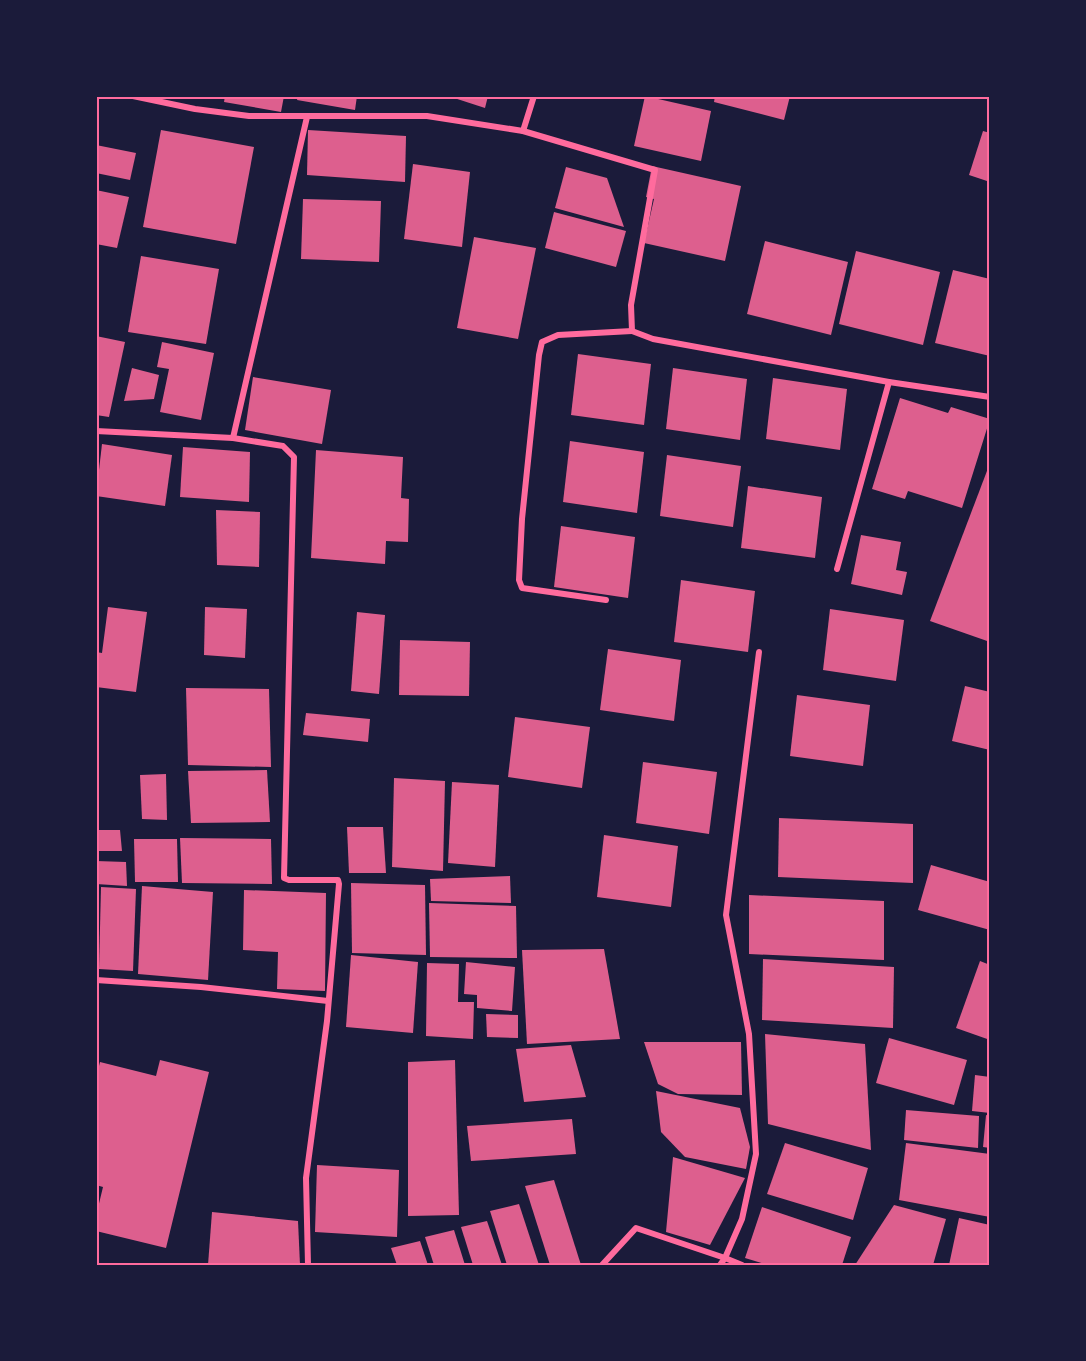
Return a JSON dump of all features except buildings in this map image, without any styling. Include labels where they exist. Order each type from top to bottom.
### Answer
[{"type":"street","points":[[133,96],[195,109],[249,116],[427,116],[523,131],[655,170],[631,305],[632,331]]},
{"type":"street","points":[[523,131],[534,96]]},
{"type":"street","points":[[233,438],[308,117]]},
{"type":"street","points":[[606,600],[522,588],[519,580],[522,519],[542,342],[558,334],[632,331],[653,339],[889,382],[990,397]]},
{"type":"street","points":[[837,569],[889,382]]},
{"type":"street","points":[[96,430],[233,438],[284,446],[294,457],[284,878],[289,880],[338,880],[328,1001],[306,1178],[308,1265]]},
{"type":"street","points":[[720,1265],[742,1219],[756,1154],[749,1034],[726,915],[759,652]]},
{"type":"street","points":[[96,980],[201,987],[328,1001]]},
{"type":"street","points":[[602,1265],[636,1228],[742,1265]]}]
